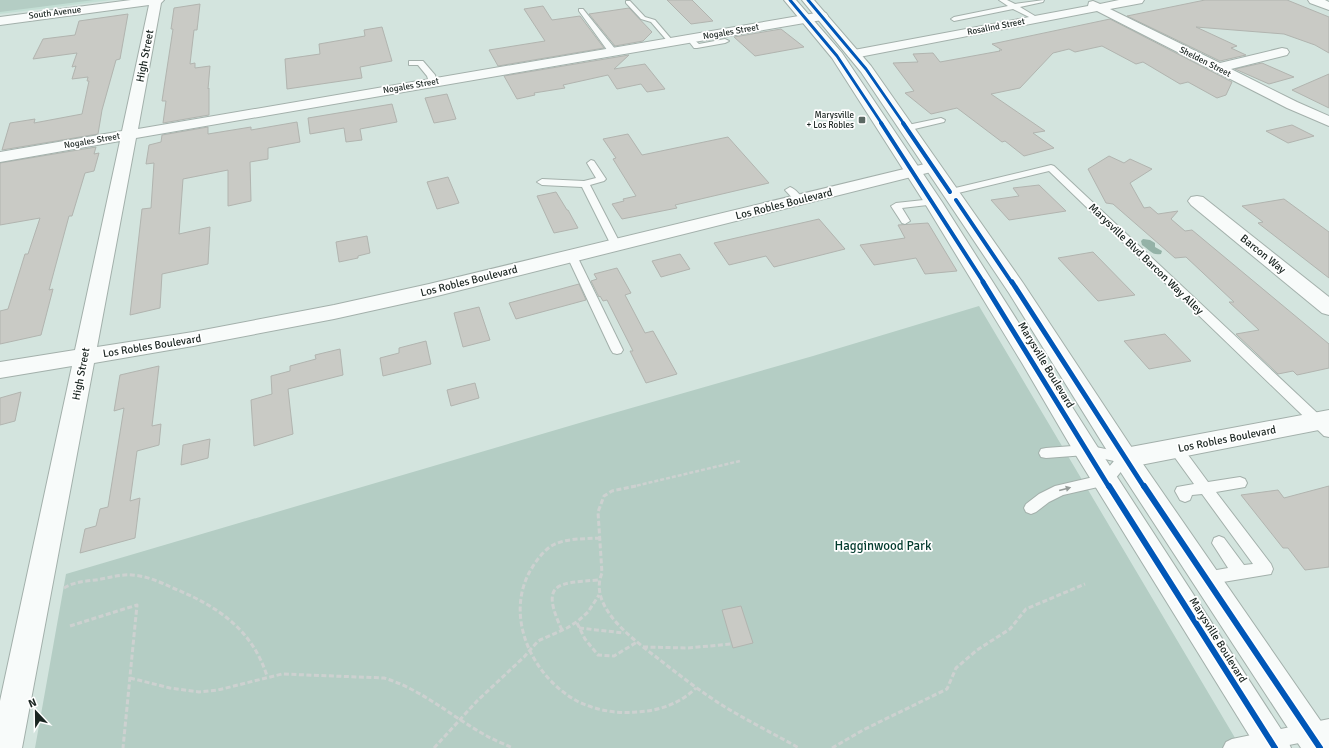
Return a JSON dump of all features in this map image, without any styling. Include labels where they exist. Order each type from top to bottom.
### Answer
[{"type":"street","name":"South Avenue","points":[[0,21],[157,0]]},
{"type":"street","name":"High Street","points":[[6,748],[157,0]]},
{"type":"street","name":"Marysville Boulevard","points":[[790,0],[837,56],[913,172],[944,194],[1016,288],[1125,458],[1205,578],[1320,736]]},
{"type":"street","name":"Marysville Boulevard","points":[[808,0],[866,69],[934,167],[944,194],[1030,357],[1086,450],[1273,744]]},
{"type":"street","name":"Shelden Street","points":[[1083,0],[1292,105],[1329,121]]},
{"type":"street","name":"Rosalind Street","points":[[837,56],[1138,0]]},
{"type":"street","points":[[1314,0],[1329,6]]},
{"type":"street","name":"Nogales Street","points":[[0,157],[670,42],[694,42],[722,38],[822,16]]},
{"type":"street","points":[[1217,68],[1282,52]]},
{"type":"street","name":"Los Robles Boulevard","points":[[0,370],[193,339],[334,312],[616,245],[794,195],[934,167]]},
{"type":"street","name":"Barcon Way","points":[[1197,201],[1329,308]]},
{"type":"street","name":"Los Robles Boulevard","points":[[1125,458],[1174,448],[1325,424]]},
{"type":"lane","points":[[1002,0],[1037,19]]},
{"type":"lane","points":[[954,19],[1041,1],[1039,0]]},
{"type":"lane","points":[[628,2],[643,18],[653,21],[670,42]]},
{"type":"lane","points":[[581,10],[613,52]]},
{"type":"lane","points":[[412,63],[420,63],[431,75],[434,83]]},
{"type":"lane","points":[[906,128],[941,120]]},
{"type":"lane","points":[[542,182],[585,184],[601,180],[591,163]]},
{"type":"lane","name":"Marysville Blvd Barcon Way Alley","points":[[944,194],[1051,168],[1325,424]]},
{"type":"lane","points":[[905,221],[896,206],[944,194],[1006,171]]},
{"type":"lane","points":[[585,184],[616,245]]},
{"type":"lane","points":[[572,256],[617,350]]},
{"type":"lane","points":[[1174,448],[1266,569],[1205,578]]},
{"type":"lane","points":[[1031,508],[1044,498],[1060,490],[1106,480],[1125,458],[1086,450],[1046,453]]},
{"type":"lane","points":[[1186,496],[1182,491],[1240,483]]},
{"type":"lane","points":[[1219,543],[1241,573]]},
{"type":"lane","points":[[1232,748],[1273,744],[1320,736]]},
{"type":"path","points":[[740,461],[612,492],[604,496],[598,512],[602,573],[599,580],[600,594],[610,615],[625,633],[643,647],[696,688],[730,710],[799,748]]},
{"type":"path","points":[[600,538],[571,540],[555,544],[538,559],[523,582],[518,603],[521,626],[541,669],[560,690],[587,705],[604,711],[634,713],[663,708],[684,699],[696,688]]},
{"type":"path","points":[[62,594],[65,586],[100,579],[137,576],[153,579],[203,602],[235,624],[249,638],[262,657],[267,676]]},
{"type":"path","points":[[562,630],[552,607],[555,589],[557,586],[599,580]]},
{"type":"path","points":[[832,748],[862,730],[947,689],[956,668],[977,650],[1010,629],[1026,610],[1084,584]]},
{"type":"path","points":[[434,748],[498,678],[531,650],[540,639],[577,623],[591,609],[600,594]]},
{"type":"path","points":[[70,626],[137,605],[123,748]]},
{"type":"path","points":[[577,623],[592,649],[598,655],[614,656],[637,642]]},
{"type":"path","points":[[579,628],[625,633]]},
{"type":"path","points":[[643,647],[682,650],[711,648],[732,644]]},
{"type":"path","points":[[130,678],[184,691],[209,691],[267,676],[282,674],[384,678],[397,682],[415,691],[460,718],[486,736],[513,748]]},
{"type":"shaded area","points":[[0,0],[112,0],[0,14]]},
{"type":"shaded area","points":[[1143,239],[1150,240],[1155,243],[1155,247],[1162,251],[1161,254],[1155,254],[1142,245],[1141,241]]},
{"type":"green space","points":[[0,0],[94,0],[0,12]]},
{"type":"green space","name":"Hagginwood Park","points":[[979,306],[1241,748],[35,748],[66,574],[813,356]]},
{"type":"building","points":[[667,0],[692,0],[713,21],[691,24]]},
{"type":"building","points":[[1205,0],[1287,0],[1329,17],[1329,53],[1315,45],[1284,34],[1196,27],[1237,46],[1231,48],[1246,55],[1220,61],[1127,16]]},
{"type":"building","points":[[200,4],[197,30],[194,30],[190,64],[195,63],[195,68],[210,66],[208,89],[209,88],[209,115],[163,123],[166,101],[162,101],[173,29],[171,29],[174,8]]},
{"type":"building","points":[[543,6],[552,20],[580,16],[604,48],[498,66],[489,50],[545,41],[524,9]]},
{"type":"building","points":[[629,8],[652,32],[643,41],[615,46],[589,14]]},
{"type":"building","points":[[128,14],[120,59],[116,60],[102,110],[98,134],[2,150],[10,123],[35,119],[34,123],[82,114],[89,81],[87,81],[88,77],[72,79],[76,66],[72,67],[77,53],[33,59],[43,39],[75,35],[79,21]]},
{"type":"building","points":[[1110,19],[1232,82],[1226,95],[1217,98],[1188,82],[1180,84],[1143,62],[1136,64],[1102,46],[1075,52],[1069,49],[1053,53],[1020,88],[991,94],[1045,131],[1033,133],[1054,148],[1024,156],[1005,141],[1002,142],[957,108],[931,114],[905,93],[914,91],[893,63],[918,62],[913,54],[933,53],[940,62],[1000,51],[999,50],[1002,50],[992,44]]},
{"type":"building","points":[[382,27],[392,61],[360,67],[362,78],[287,89],[285,59],[320,54],[319,44],[365,36],[364,30]]},
{"type":"building","points":[[781,29],[804,47],[755,56],[734,37]]},
{"type":"building","points":[[629,55],[614,69],[645,64],[665,89],[647,92],[641,84],[617,89],[608,75],[563,85],[565,88],[534,93],[535,95],[517,99],[504,76]]},
{"type":"building","points":[[1262,63],[1294,77],[1269,84],[1235,69]]},
{"type":"building","points":[[1329,74],[1329,108],[1292,90]]},
{"type":"building","points":[[447,94],[456,119],[434,123],[425,98]]},
{"type":"building","points":[[392,104],[397,122],[360,129],[362,140],[346,142],[344,128],[310,134],[308,118]]},
{"type":"building","points":[[297,122],[300,142],[268,148],[268,159],[250,162],[251,201],[228,206],[228,170],[183,179],[179,234],[210,227],[208,264],[162,274],[160,308],[130,315],[142,209],[151,208],[154,163],[146,164],[149,145],[161,142],[162,135],[208,127],[208,134],[251,127],[251,130]]},
{"type":"building","points":[[1292,125],[1314,136],[1288,143],[1266,131]]},
{"type":"building","points":[[628,134],[642,155],[728,137],[769,183],[675,205],[677,208],[622,219],[612,204],[624,201],[623,199],[636,196],[613,159],[616,158],[603,139]]},
{"type":"building","points":[[96,147],[94,154],[99,153],[94,171],[85,173],[72,216],[69,216],[49,290],[53,289],[41,335],[0,344],[0,311],[8,309],[25,254],[28,254],[40,218],[0,225],[0,163]]},
{"type":"building","points":[[1109,156],[1124,163],[1130,159],[1152,169],[1130,183],[1144,208],[1150,207],[1158,214],[1178,211],[1171,219],[1185,231],[1192,230],[1329,344],[1329,368],[1297,375],[1293,371],[1278,374],[1236,334],[1259,330],[1229,302],[1234,302],[1186,257],[1175,258],[1113,204],[1106,203],[1088,169]]},
{"type":"building","points":[[448,177],[459,203],[437,209],[427,182]]},
{"type":"building","points":[[1039,185],[1066,211],[1009,220],[991,200],[1019,196],[1013,188]]},
{"type":"building","points":[[556,192],[578,228],[554,233],[537,196]]},
{"type":"building","points":[[1284,199],[1329,232],[1329,278],[1258,223],[1263,222],[1242,206]]},
{"type":"building","points":[[819,219],[845,249],[774,267],[766,256],[729,265],[714,243]]},
{"type":"building","points":[[928,223],[957,271],[925,274],[916,258],[874,265],[860,245],[905,238],[898,225]]},
{"type":"building","points":[[367,236],[370,253],[358,256],[358,258],[339,262],[336,242]]},
{"type":"building","points":[[1093,252],[1135,295],[1098,301],[1058,258]]},
{"type":"building","points":[[680,254],[690,269],[661,277],[652,261]]},
{"type":"building","points":[[617,268],[631,293],[625,295],[645,333],[653,331],[677,374],[646,383],[630,351],[633,351],[607,300],[603,301],[600,296],[599,297],[591,281],[597,279],[594,274]]},
{"type":"building","points":[[579,284],[586,300],[516,319],[509,303]]},
{"type":"building","points":[[479,307],[490,340],[463,347],[454,313]]},
{"type":"building","points":[[1165,334],[1191,361],[1149,369],[1124,341]]},
{"type":"building","points":[[426,341],[431,364],[383,376],[380,358],[399,353],[399,348]]},
{"type":"building","points":[[340,349],[343,375],[288,389],[293,434],[254,446],[251,400],[272,394],[271,376],[290,371],[290,366],[316,359],[315,355]]},
{"type":"building","points":[[159,366],[152,426],[161,424],[159,445],[137,451],[130,501],[140,498],[135,538],[80,553],[85,529],[96,526],[100,509],[108,507],[124,408],[114,411],[120,375]]},
{"type":"building","points":[[475,383],[479,398],[451,406],[447,390]]},
{"type":"building","points":[[21,392],[15,421],[0,425],[0,398]]},
{"type":"building","points":[[210,439],[208,458],[181,465],[183,445]]},
{"type":"building","points":[[1329,486],[1329,567],[1305,570],[1288,548],[1283,548],[1241,495],[1278,490],[1284,498]]},
{"type":"building","points":[[741,606],[753,643],[733,648],[722,610]]},
{"type":"cycle path","points":[[790,0],[837,56],[933,202],[1086,450],[1275,748]]},
{"type":"cycle path","points":[[808,0],[866,69],[950,192]]},
{"type":"cycle path","points":[[956,200],[1016,288],[1125,458],[1320,748]]},
{"type":"place","name":"Marysville + Los Robles","points":[[862,120]]}]
